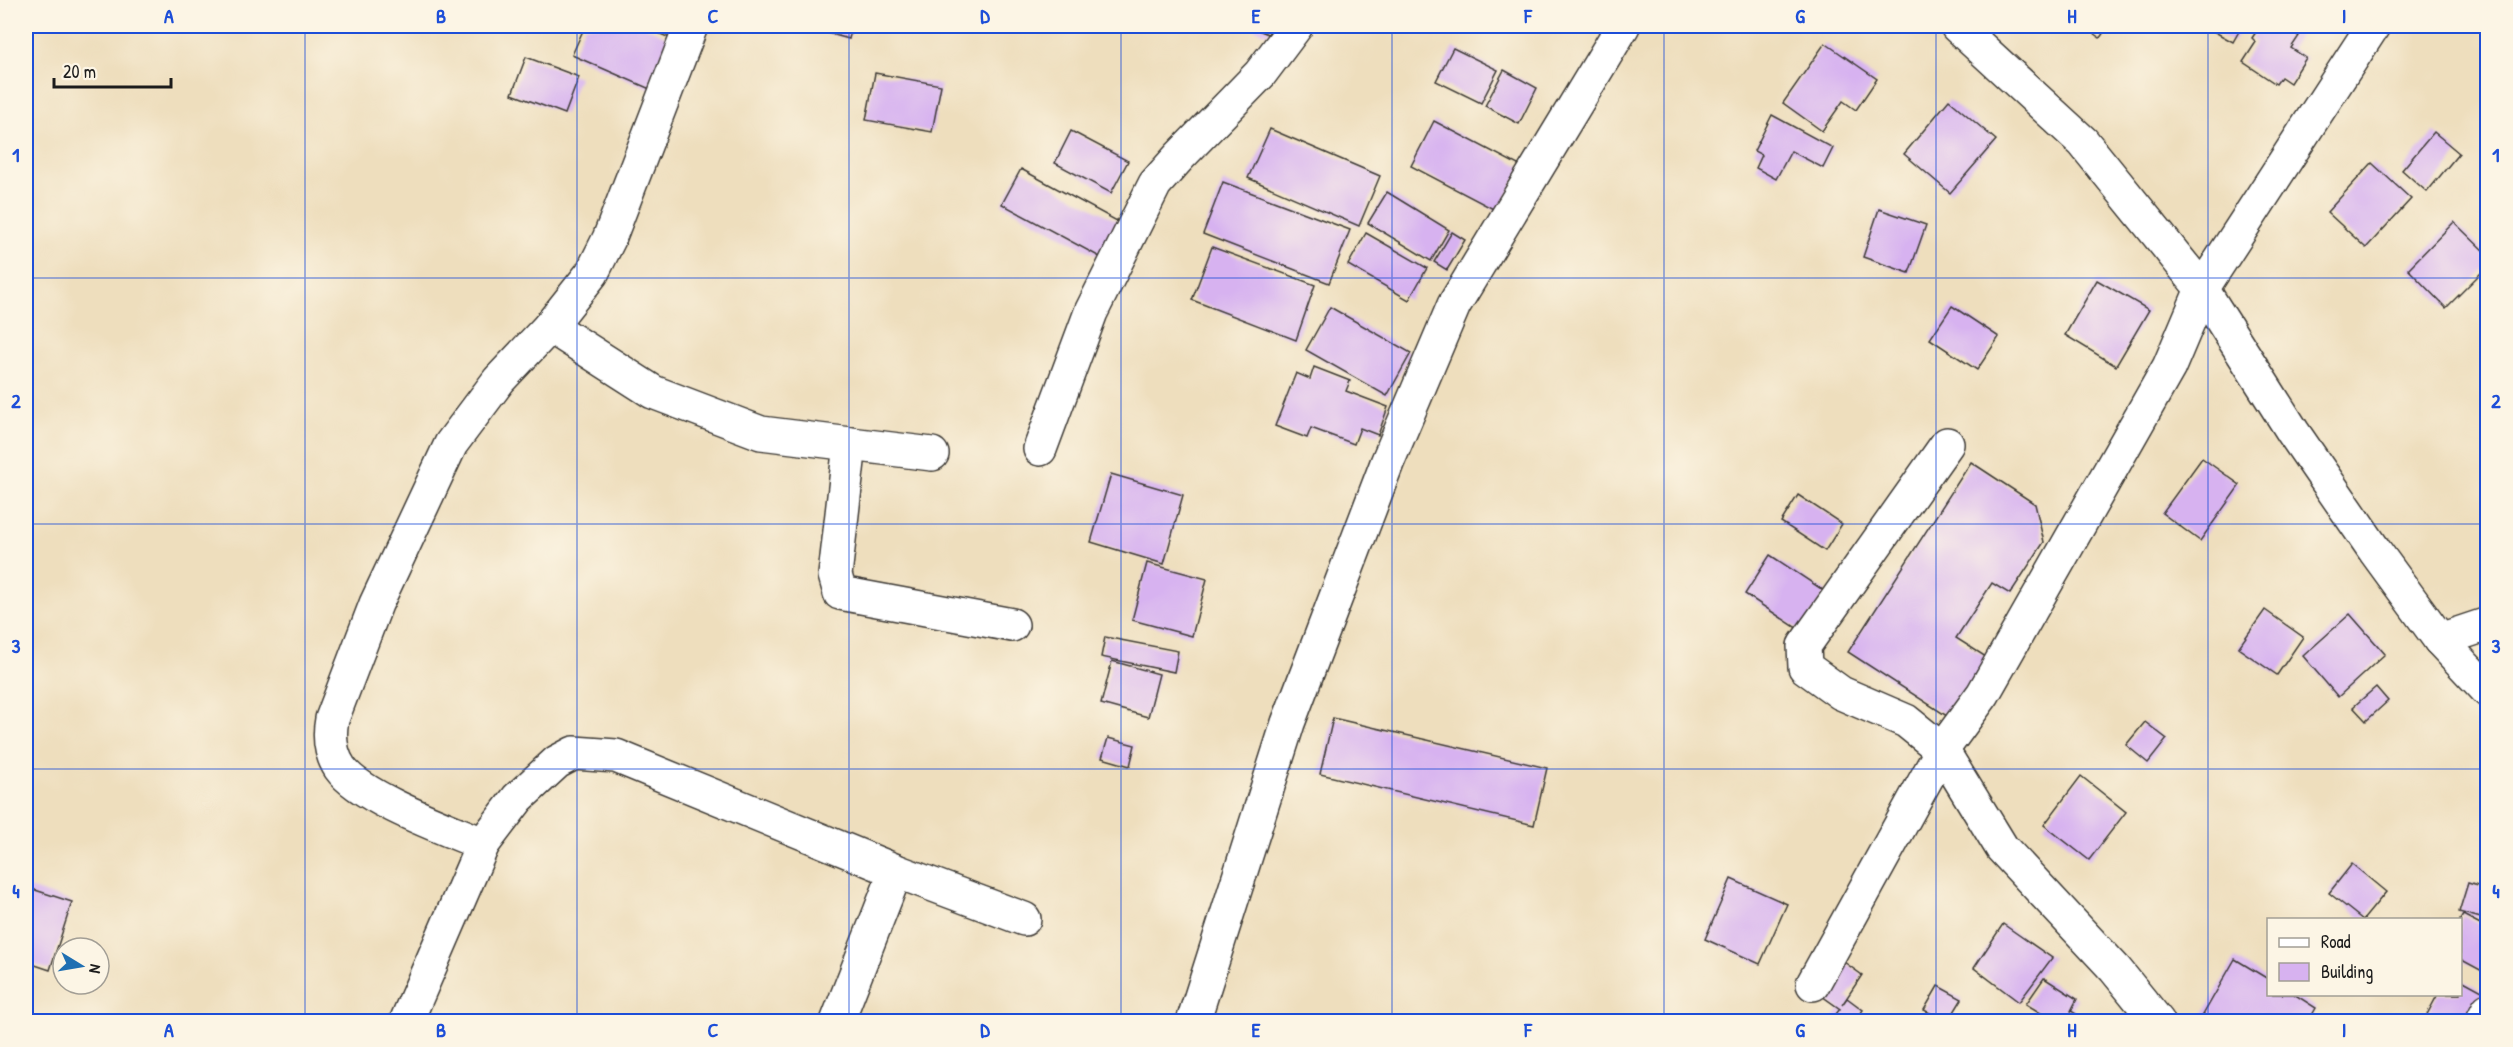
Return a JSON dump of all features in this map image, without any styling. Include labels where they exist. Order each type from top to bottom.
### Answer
[{"type":"street","points":[[483,844],[417,817],[356,785],[339,767],[329,737],[332,718],[376,604],[451,444],[499,380],[550,326],[592,273],[609,239],[691,26]]},
{"type":"street","points":[[1040,449],[1091,312],[1155,184],[1260,74],[1296,26]]},
{"type":"street","points":[[1193,1022],[1288,723],[1387,463],[1454,305],[1623,26]]},
{"type":"street","points":[[1957,26],[2083,142],[2202,289],[2293,432],[2374,551],[2440,640],[2487,691]]},
{"type":"street","points":[[1813,984],[1942,750],[1983,694],[2169,367],[2202,289],[2373,26]]},
{"type":"street","points":[[550,326],[653,392],[761,433],[932,454]]},
{"type":"street","points":[[850,444],[835,575],[840,593],[1012,625]]},
{"type":"street","points":[[1947,444],[1804,646],[1805,667],[1841,693],[1906,721],[1942,750],[2002,848],[2115,969],[2158,1022]]},
{"type":"street","points":[[2440,640],[2487,624]]},
{"type":"street","points":[[406,1022],[483,844],[518,798],[557,762],[574,753],[616,756],[897,871],[1024,919]]},
{"type":"street","points":[[837,1022],[897,871]]},
{"type":"street","points":[[2482,1022],[2487,1010]]},
{"type":"building","points":[[585,26],[642,26],[672,39],[650,89],[572,55]]},
{"type":"building","points":[[802,26],[852,26],[849,39]]},
{"type":"building","points":[[1248,26],[1272,26],[1268,34]]},
{"type":"building","points":[[2083,26],[2108,26],[2100,38]]},
{"type":"building","points":[[2204,26],[2242,26],[2233,42]]},
{"type":"building","points":[[2260,26],[2295,26],[2291,31],[2299,36],[2291,48],[2306,58],[2290,83],[2281,77],[2276,84],[2243,62],[2256,42],[2252,38]]},
{"type":"building","points":[[1825,43],[1877,79],[1856,110],[1843,101],[1822,131],[1783,103]]},
{"type":"building","points":[[1453,48],[1498,70],[1481,103],[1436,81]]},
{"type":"building","points":[[526,57],[579,77],[565,114],[512,94]]},
{"type":"building","points":[[1504,70],[1537,88],[1519,124],[1485,106]]},
{"type":"building","points":[[875,73],[941,85],[932,132],[866,120]]},
{"type":"building","points":[[1949,100],[1996,140],[1950,193],[1904,154]]},
{"type":"building","points":[[1772,115],[1833,148],[1823,168],[1791,151],[1776,179],[1756,168],[1762,155],[1754,151]]},
{"type":"building","points":[[1434,121],[1522,167],[1499,212],[1411,166]]},
{"type":"building","points":[[1270,129],[1380,176],[1359,226],[1248,178]]},
{"type":"building","points":[[1071,131],[1128,161],[1111,193],[1055,163]]},
{"type":"building","points":[[2434,132],[2459,153],[2427,192],[2402,170]]},
{"type":"building","points":[[2372,163],[2411,199],[2366,248],[2327,212]]},
{"type":"building","points":[[1021,169],[1130,228],[1111,263],[1002,204]]},
{"type":"building","points":[[1223,182],[1350,230],[1329,283],[1203,234]]},
{"type":"building","points":[[1387,192],[1449,230],[1431,261],[1368,223]]},
{"type":"building","points":[[1879,209],[1926,225],[1909,273],[1863,257]]},
{"type":"building","points":[[2454,222],[2488,255],[2488,266],[2446,308],[2408,269]]},
{"type":"building","points":[[1452,232],[1465,240],[1447,270],[1434,262]]},
{"type":"building","points":[[1366,233],[1427,268],[1409,300],[1348,265]]},
{"type":"building","points":[[1212,247],[1315,285],[1296,340],[1192,300]]},
{"type":"building","points":[[2097,280],[2149,310],[2116,366],[2065,335]]},
{"type":"building","points":[[1952,306],[1999,337],[1977,370],[1930,339]]},
{"type":"building","points":[[1330,307],[1411,353],[1387,396],[1306,350]]},
{"type":"building","points":[[1314,367],[1350,381],[1346,391],[1388,407],[1378,435],[1360,428],[1354,444],[1311,428],[1307,438],[1275,426],[1296,373],[1310,379]]},
{"type":"building","points":[[2202,458],[2240,485],[2200,541],[2162,513]]},
{"type":"building","points":[[1971,462],[2035,504],[2044,542],[2010,594],[1992,583],[1956,638],[1994,662],[1956,722],[1848,652]]},
{"type":"building","points":[[1111,474],[1183,495],[1164,564],[1091,542]]},
{"type":"building","points":[[1798,495],[1842,524],[1825,551],[1781,522]]},
{"type":"building","points":[[1770,555],[1826,592],[1801,631],[1745,594]]},
{"type":"building","points":[[1147,563],[1207,579],[1192,636],[1132,620]]},
{"type":"building","points":[[2265,610],[2303,637],[2277,675],[2238,648]]},
{"type":"building","points":[[2350,614],[2385,654],[2338,697],[2303,656]]},
{"type":"building","points":[[1105,637],[1178,651],[1174,672],[1101,657]]},
{"type":"building","points":[[1112,661],[1159,674],[1148,717],[1101,704]]},
{"type":"building","points":[[2376,687],[2388,701],[2366,721],[2353,707]]},
{"type":"building","points":[[1333,718],[1547,768],[1534,825],[1320,774]]},
{"type":"building","points":[[2145,722],[2167,739],[2148,763],[2126,745]]},
{"type":"building","points":[[1108,738],[1135,745],[1130,766],[1102,758]]},
{"type":"building","points":[[2081,776],[2126,812],[2089,860],[2044,825]]},
{"type":"building","points":[[2352,864],[2386,892],[2365,918],[2360,918],[2329,893]]},
{"type":"building","points":[[1731,879],[1787,904],[1760,964],[1705,939]]},
{"type":"building","points":[[2468,883],[2488,889],[2488,920],[2459,912]]},
{"type":"building","points":[[26,887],[72,902],[61,936],[51,936],[50,970],[26,962]]},
{"type":"building","points":[[2463,915],[2488,928],[2488,964],[2484,972],[2462,960]]},
{"type":"building","points":[[2003,924],[2052,958],[2019,1002],[1974,968]]},
{"type":"building","points":[[2235,959],[2267,978],[2267,996],[2297,996],[2316,1008],[2308,1022],[2199,1022]]},
{"type":"building","points":[[1844,962],[1862,975],[1842,1005],[1847,998],[1863,1010],[1855,1022],[1838,1022],[1833,1018],[1840,1009],[1822,996]]},
{"type":"building","points":[[2044,978],[2077,999],[2071,1011],[2083,1018],[2081,1022],[2055,1022],[2026,1004]]},
{"type":"building","points":[[2462,980],[2484,992],[2467,1022],[2423,1022],[2437,996],[2462,996]]},
{"type":"building","points":[[1938,986],[1962,999],[1948,1022],[1924,1010]]}]
